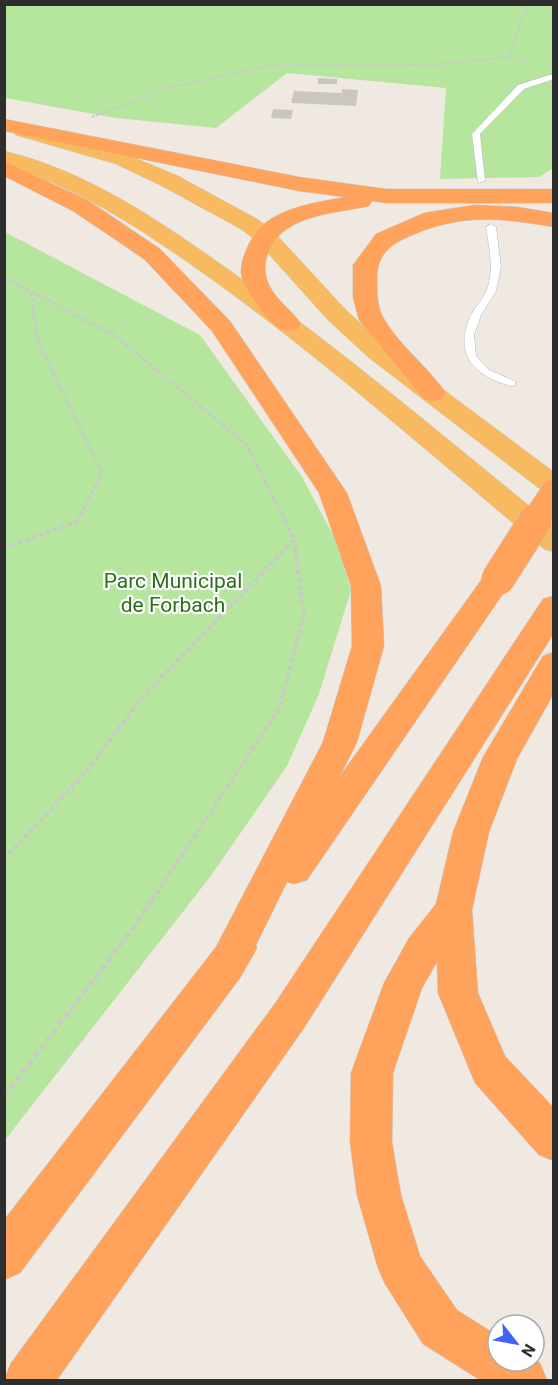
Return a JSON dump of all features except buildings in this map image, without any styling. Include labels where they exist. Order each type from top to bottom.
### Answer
[{"type":"highway","points":[[4,125],[299,184],[386,196],[554,196]]},
{"type":"highway","points":[[4,125],[123,160],[205,199],[266,237],[336,314],[377,352],[554,486]]},
{"type":"highway","points":[[4,157],[53,173],[117,205],[196,257],[289,324],[554,542]]},
{"type":"highway","points":[[4,167],[81,206],[152,254],[221,326],[333,494],[366,586],[368,646],[340,742],[226,966]]},
{"type":"highway","points":[[289,324],[260,291],[253,273],[256,254],[271,229],[316,210],[386,196]]},
{"type":"highway","points":[[433,393],[371,320],[365,297],[365,265],[384,238],[432,218],[475,212],[517,214],[554,220]]},
{"type":"highway","points":[[4,1257],[226,966],[498,579],[554,492]]},
{"type":"highway","points":[[28,1380],[290,1015],[551,611]]},
{"type":"highway","points":[[554,664],[500,757],[471,832],[453,910],[458,993],[490,1069],[554,1140]]},
{"type":"highway","points":[[453,910],[423,950],[404,984],[372,1073],[370,1143],[379,1195],[401,1268],[440,1327],[523,1380]]},
{"type":"lane","points":[[481,181],[476,134],[521,87],[552,77]]},
{"type":"lane","points":[[491,227],[496,267],[491,291],[476,315],[469,335],[471,357],[485,372],[511,383]]},
{"type":"path","points":[[509,57],[528,4]]},
{"type":"path","points":[[83,120],[172,87],[278,64],[429,65],[509,57],[547,68],[552,77]]},
{"type":"path","points":[[4,278],[114,335],[247,445],[294,539],[304,615],[279,710],[133,928],[4,1098]]},
{"type":"path","points":[[4,544],[9,546],[78,522],[102,473],[38,342],[31,291]]},
{"type":"path","points":[[4,859],[87,771],[140,700],[294,539]]},
{"type":"green space","points":[[4,5],[553,5],[553,168],[539,177],[440,179],[446,88],[287,73],[216,128],[116,118],[5,98]]},
{"type":"green space","name":"Parc Municipal de Forbach","points":[[5,232],[200,335],[302,477],[335,539],[351,590],[319,694],[287,766],[210,877],[5,1140]]}]
